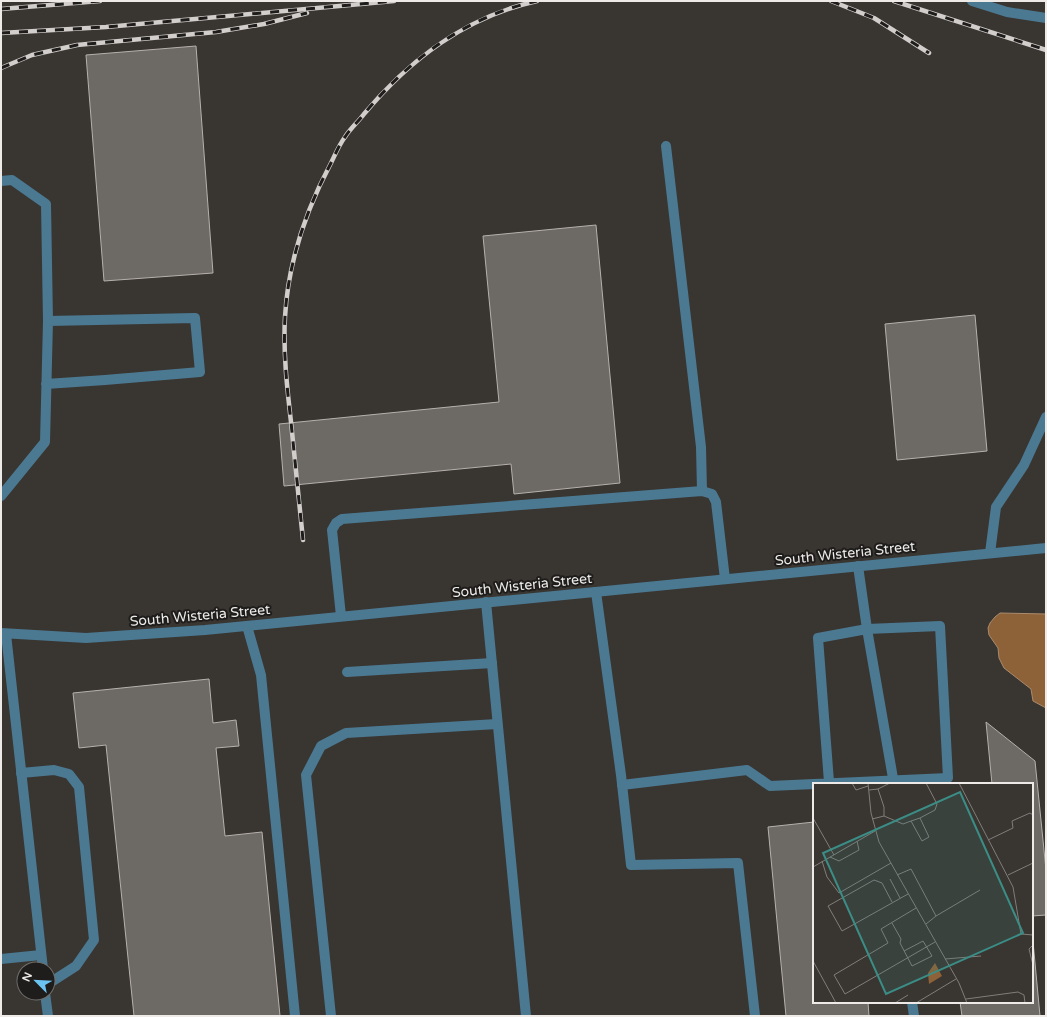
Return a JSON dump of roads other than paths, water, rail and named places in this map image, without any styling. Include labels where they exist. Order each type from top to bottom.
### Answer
[{"type":"street","points":[[972,1],[1007,12],[1046,18]]},
{"type":"street","points":[[666,146],[701,447],[702,491]]},
{"type":"street","points":[[1,181],[12,180],[46,204],[48,321],[45,442],[1,496]]},
{"type":"street","points":[[46,384],[200,372],[195,318],[48,321]]},
{"type":"street","points":[[990,554],[996,507],[1024,465],[1046,417]]},
{"type":"street","points":[[341,616],[332,530],[336,523],[342,518],[702,491],[712,494],[716,502],[725,579]]},
{"type":"street","name":"South Wisteria Street","points":[[3,633],[86,638],[205,630],[1046,548]]},
{"type":"street","points":[[858,566],[867,629],[894,782]]},
{"type":"street","points":[[596,592],[622,785],[631,865],[738,863],[755,1016]]},
{"type":"street","points":[[486,602],[526,1016]]},
{"type":"street","points":[[247,626],[261,675],[295,1016]]},
{"type":"street","points":[[814,783],[894,782],[948,778],[940,626],[867,629],[818,638],[829,782]]},
{"type":"street","points":[[3,633],[21,773],[41,961]]},
{"type":"street","points":[[347,672],[492,663]]},
{"type":"street","points":[[331,1016],[306,775],[322,746],[346,733],[497,724]]},
{"type":"street","points":[[21,773],[54,770],[69,774],[79,787],[94,940],[76,966],[56,979]]},
{"type":"street","points":[[622,785],[747,770],[770,786],[813,783]]},
{"type":"street","points":[[1,959],[41,955]]},
{"type":"street","points":[[46,1001],[48,1016]]},
{"type":"street","points":[[912,1003],[914,1016]]},
{"type":"railway","points":[[1,9],[100,1]]},
{"type":"railway","points":[[1,33],[106,27],[394,1]]},
{"type":"railway","points":[[303,540],[287,383],[285,317],[294,257],[306,218],[314,199],[337,150],[347,134],[400,75],[420,58],[463,29],[511,8],[537,1]]},
{"type":"railway","points":[[831,1],[874,18],[929,53]]},
{"type":"railway","points":[[894,1],[1046,50]]},
{"type":"railway","points":[[1,68],[32,55],[77,45],[216,32],[264,24],[307,13]]}]
